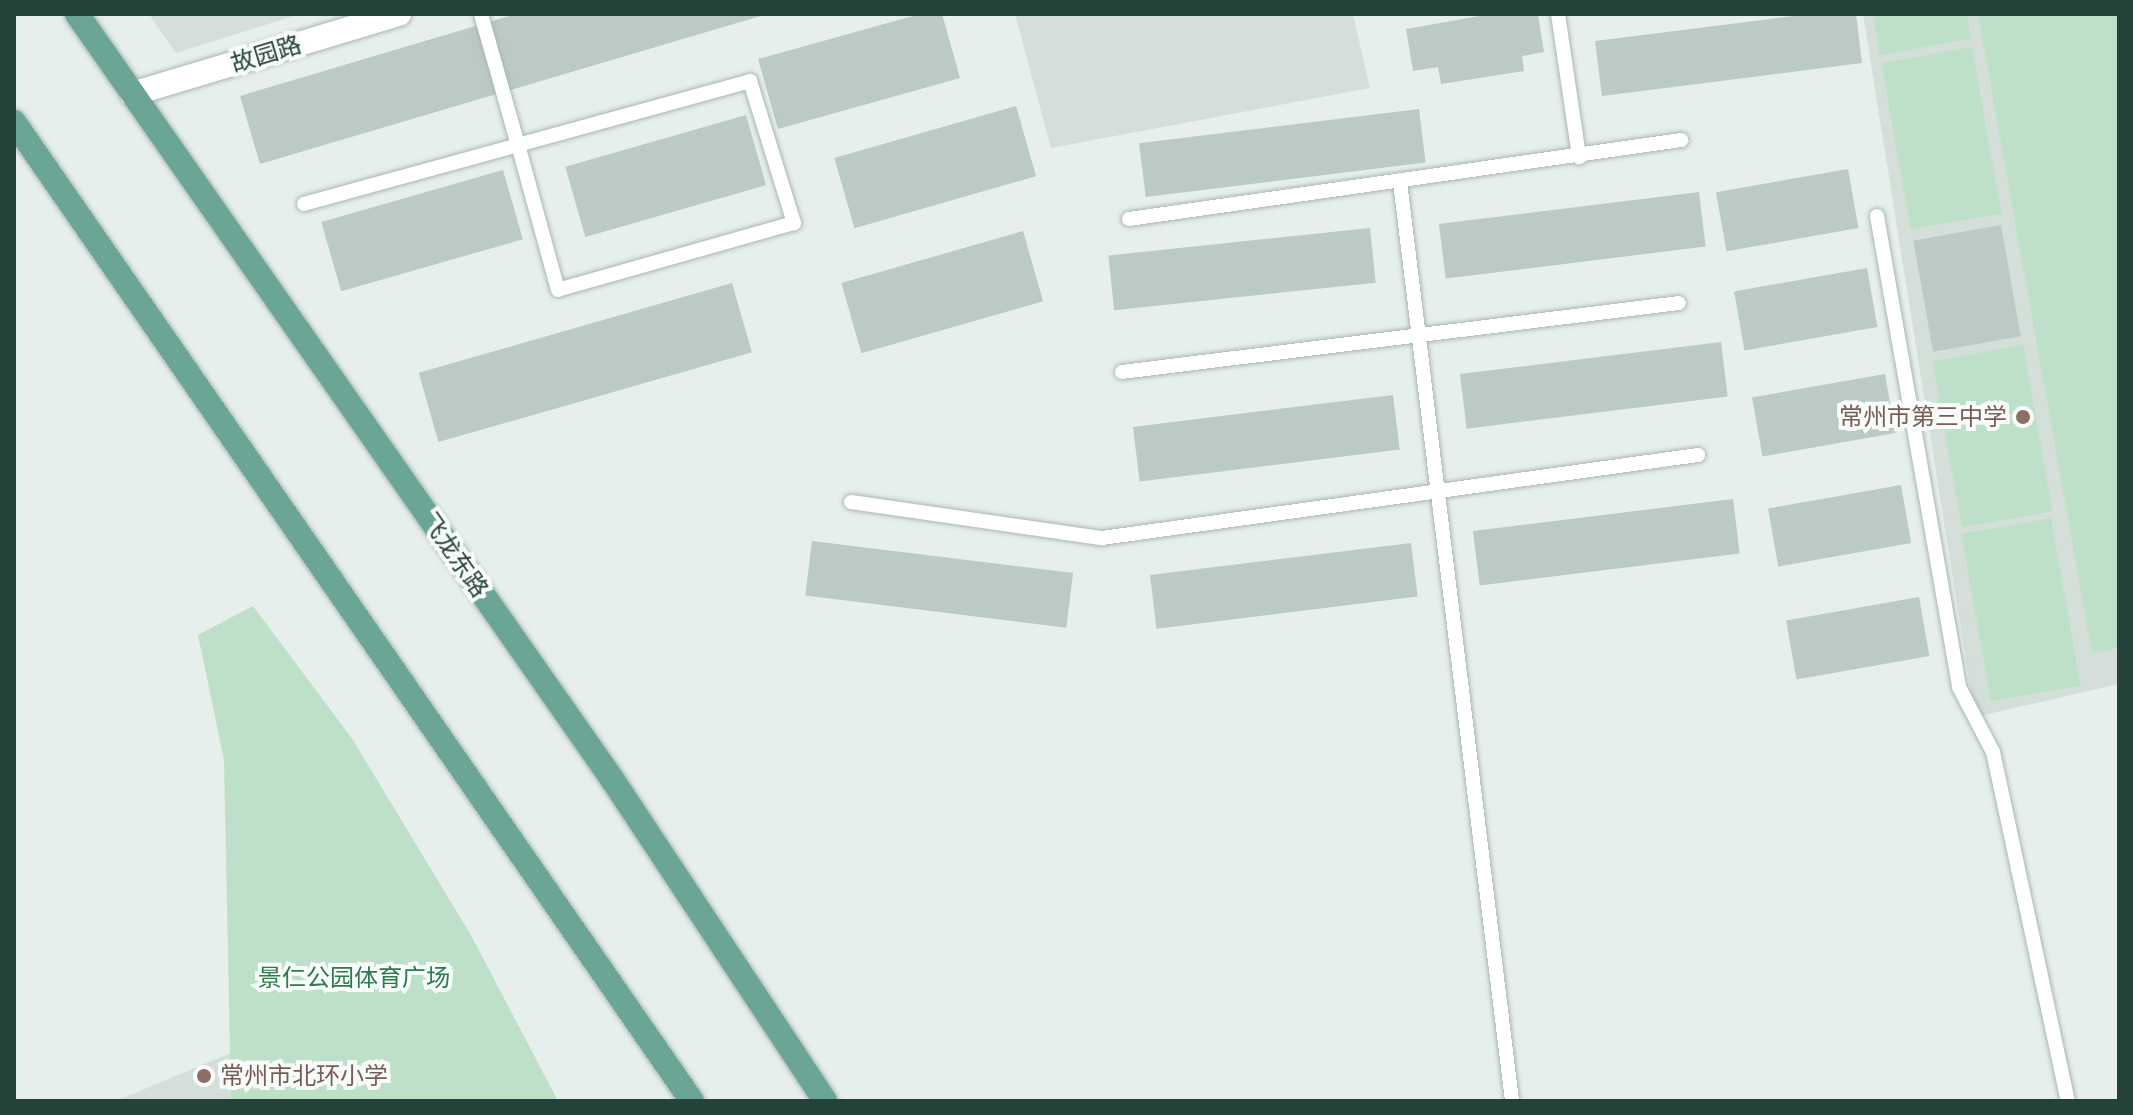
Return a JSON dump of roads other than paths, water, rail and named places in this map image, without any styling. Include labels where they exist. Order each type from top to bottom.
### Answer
[{"type":"main road","name":"飞龙东路","points":[[77,14],[612,779],[825,1101]]},
{"type":"main road","points":[[14,122],[692,1101]]},
{"type":"street","name":"故园路","points":[[132,94],[399,14]]},
{"type":"lane","points":[[304,204],[518,145],[750,81],[794,223],[558,290],[518,145],[481,14]]},
{"type":"lane","points":[[1558,14],[1579,157]]},
{"type":"lane","points":[[1129,219],[1681,140]]},
{"type":"lane","points":[[1400,182],[1512,1101]]},
{"type":"lane","points":[[1877,216],[1959,687],[1993,752],[2068,1101]]},
{"type":"lane","points":[[1122,372],[1679,303]]},
{"type":"lane","points":[[851,502],[1102,538],[1698,455]]},
{"type":"place","name":"常州市第三中学","points":[[2023,417]]},
{"type":"place","name":"常州市北环小学","points":[[204,1076]]},
{"type":"park label","name":"景仁公园体育广场","points":[[354,978]]}]
